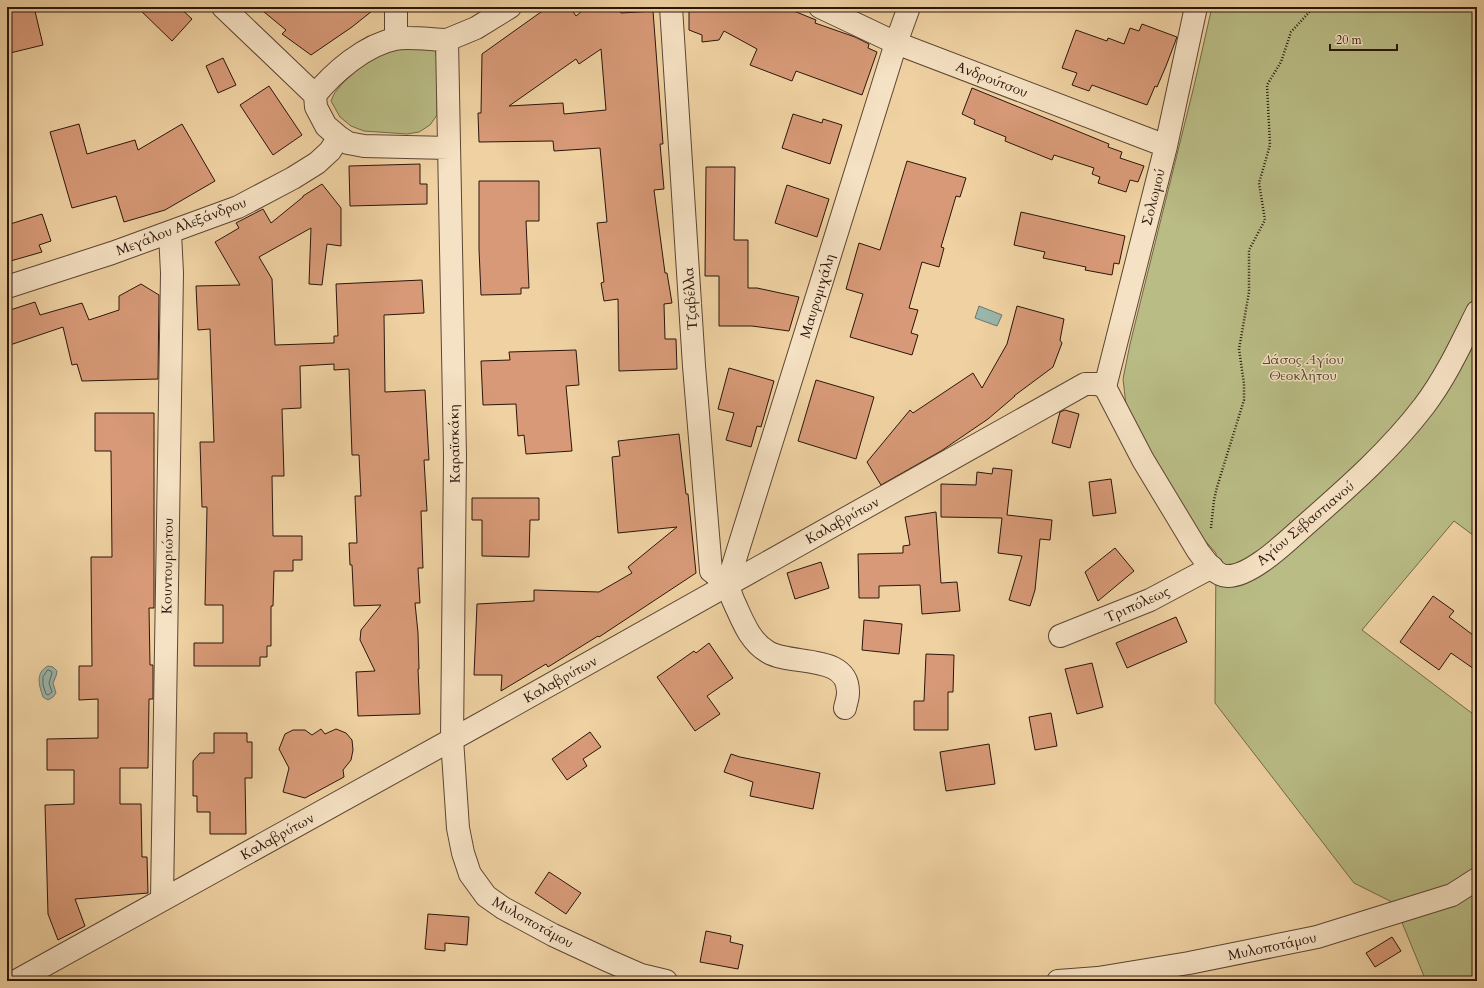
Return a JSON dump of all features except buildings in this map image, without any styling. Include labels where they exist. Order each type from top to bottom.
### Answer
[{"type":"street","points":[[223,7],[315,95]]},
{"type":"street","points":[[396,7],[396,38]]},
{"type":"street","points":[[449,148],[364,146],[348,143],[326,126],[318,114],[314,102],[315,95],[327,80],[340,68],[373,47],[396,38],[447,40],[476,28],[510,7]]},
{"type":"street","name":"Τζαβέλλα","points":[[671,7],[694,366],[711,571],[727,585]]},
{"type":"street","name":"Ανδρούτσου","points":[[820,7],[896,43],[1166,146]]},
{"type":"street","name":"Μαυρομιχάλη","points":[[727,585],[896,43],[910,7]]},
{"type":"street","name":"Σολωμού","points":[[1105,386],[1166,146],[1196,7]]},
{"type":"street","name":"Καραϊσκάκη","points":[[447,40],[455,456],[452,739]]},
{"type":"street","name":"Μεγάλου Αλεξάνδρου","points":[[7,287],[170,233],[238,207],[293,178],[317,163],[330,151],[339,137]]},
{"type":"street","name":"Κουντουριώτου","points":[[162,899],[172,273],[170,233]]},
{"type":"street","name":"Αγίου Σεβαστιανού","points":[[1105,386],[1143,460],[1196,549],[1219,573],[1226,576],[1236,575],[1256,565],[1277,549],[1364,473],[1399,436],[1432,395],[1444,377],[1477,312]]},
{"type":"street","name":"Καλαβρύτων","points":[[16,981],[452,739],[1085,384],[1105,386]]},
{"type":"street","name":"Τριπόλεως","points":[[1060,636],[1150,600],[1212,567]]},
{"type":"street","points":[[727,585],[746,628],[756,643],[768,653],[783,658],[820,663],[834,667],[844,678],[848,692],[845,708]]},
{"type":"street","name":"Μυλοποτάμου","points":[[452,739],[458,828],[463,853],[470,874],[486,896],[502,908],[574,945],[641,975],[666,981]]},
{"type":"street","name":"Μυλοποτάμου","points":[[1058,981],[1098,978],[1189,963],[1317,937],[1452,895],[1477,879]]},
{"type":"path","points":[[1196,549],[1210,533],[1217,487],[1244,400],[1244,384],[1239,349],[1249,292],[1249,250],[1265,220],[1259,183],[1270,145],[1267,86],[1281,62],[1291,32],[1314,7]]},
{"type":"green space","name":"Δάσος Αγίου Θεοκλήτου","points":[[1212,7],[1477,7],[1477,538],[1454,521],[1362,630],[1477,717],[1477,981],[1426,981],[1394,903],[1354,883],[1215,703],[1216,553],[1200,535],[1135,425],[1126,405],[1123,379],[1130,344]]},
{"type":"green space","points":[[391,47],[435,50],[438,61],[437,115],[430,125],[419,132],[407,134],[364,131],[351,126],[340,117],[331,101],[336,91],[348,78]]},
{"type":"water","points":[[979,306],[1002,315],[997,326],[975,318]]},
{"type":"water","points":[[48,666],[53,667],[57,671],[53,683],[56,693],[48,700],[43,697],[39,680],[41,672]]}]
